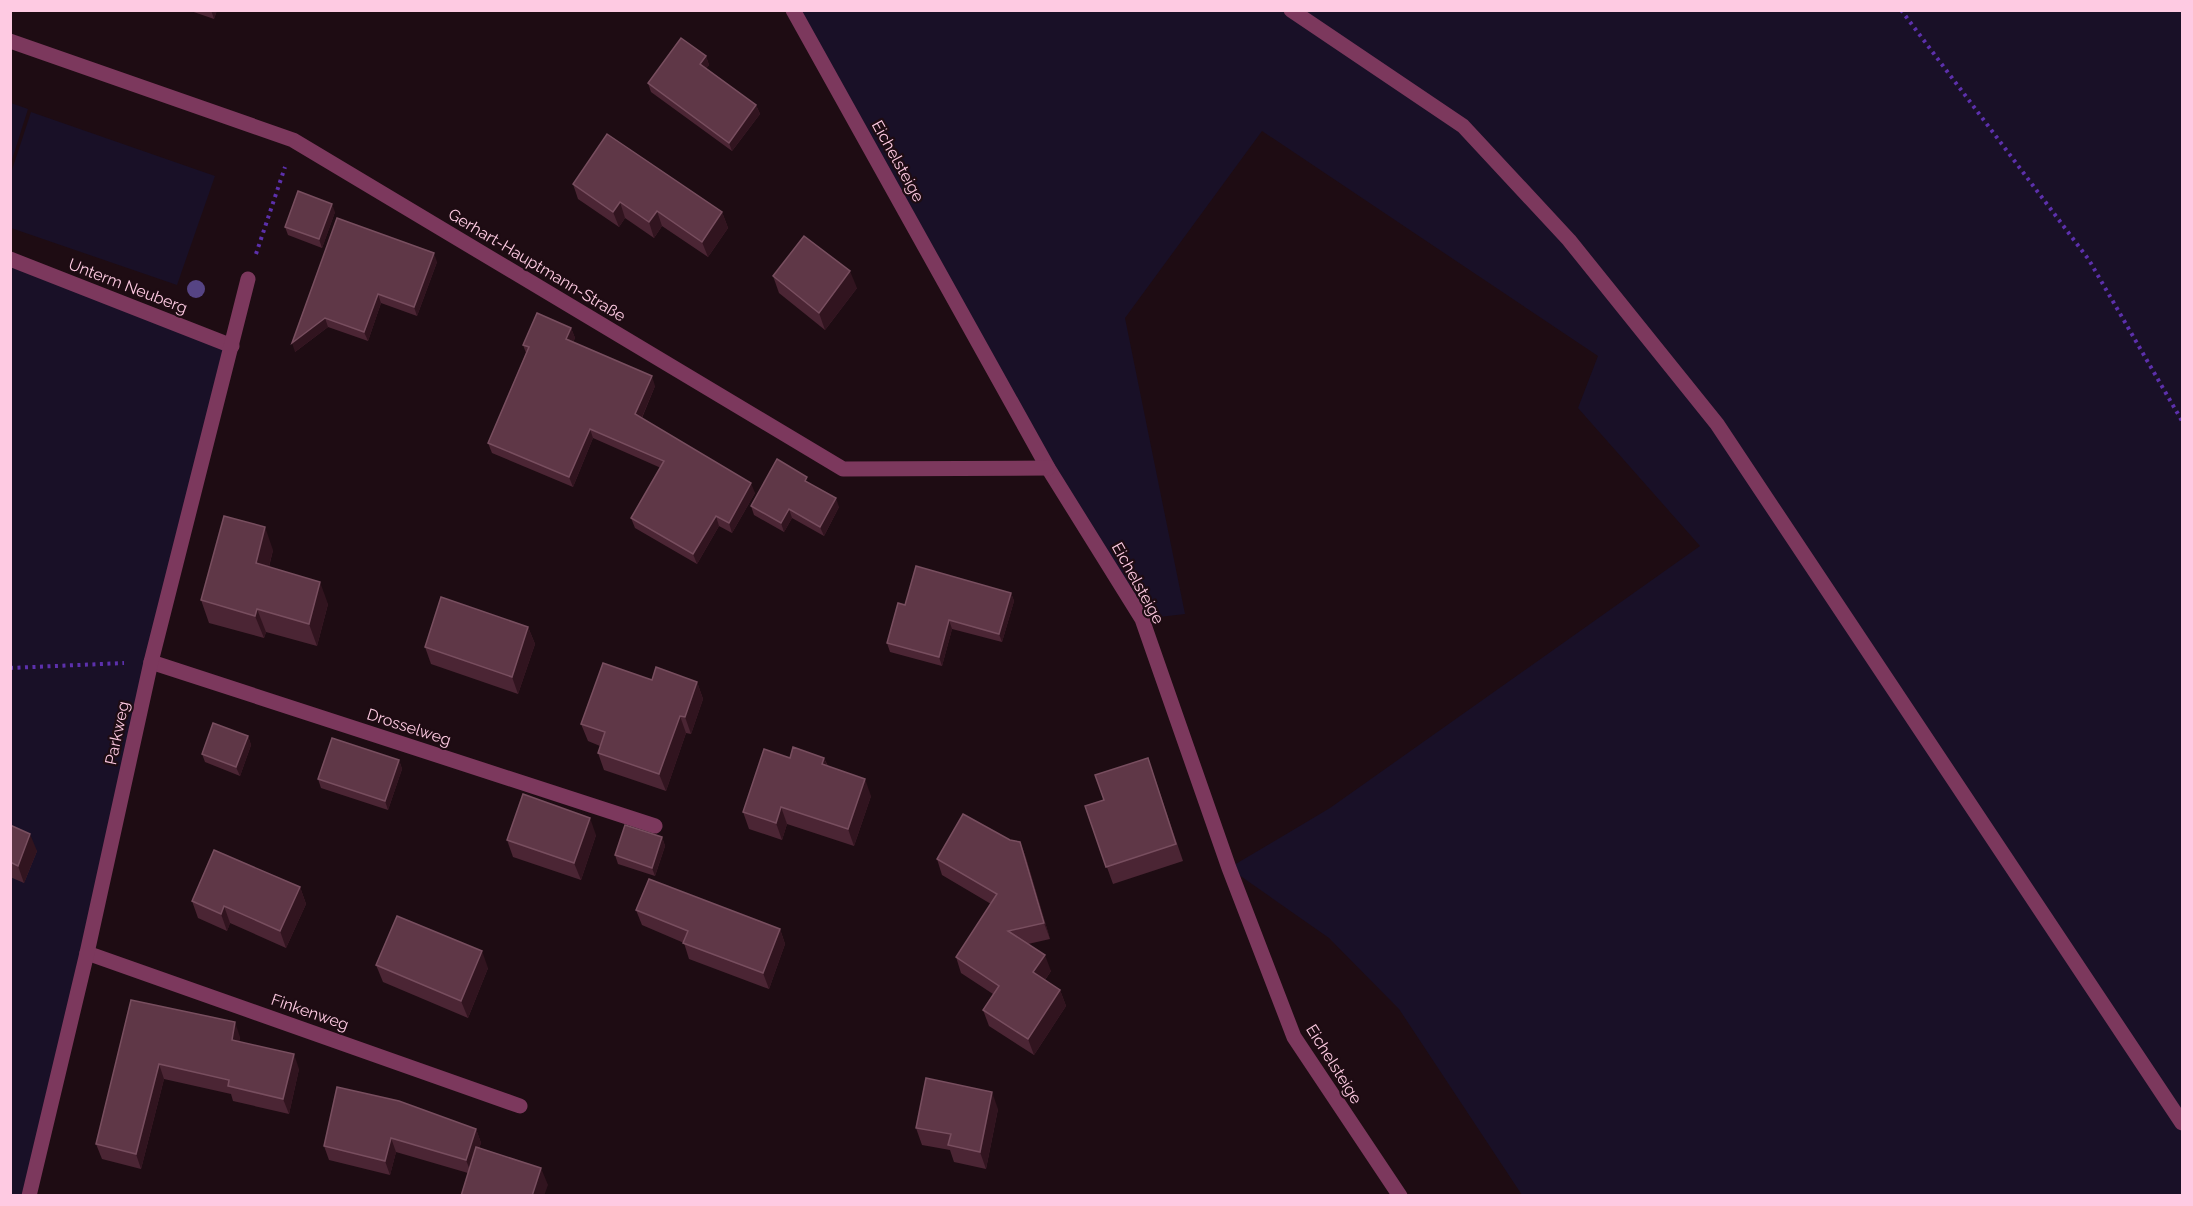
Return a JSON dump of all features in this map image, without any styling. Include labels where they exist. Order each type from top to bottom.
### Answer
[{"type":"street","name":"Eichelsteige","points":[[793,10],[1048,468],[1142,619],[1229,868],[1294,1037],[1400,1196]]},
{"type":"street","points":[[1291,10],[1463,126],[1569,240],[1717,424],[2182,1123]]},
{"type":"street","name":"Gerhart-Hauptmann-Straße","points":[[10,41],[293,140],[843,469],[1048,468]]},
{"type":"street","name":"Unterm Neuberg","points":[[10,259],[232,346]]},
{"type":"street","name":"Parkweg","points":[[29,1196],[87,953],[151,662],[248,279]]},
{"type":"street","name":"Drosselweg","points":[[151,662],[655,826]]},
{"type":"street","name":"Finkenweg","points":[[87,953],[520,1106]]},
{"type":"path","points":[[1901,10],[2089,260],[2182,421]]},
{"type":"path","points":[[248,279],[293,140]]},
{"type":"path","points":[[10,668],[151,662]]},
{"type":"shaded area","points":[[795,11],[2182,11],[2182,1195],[1522,1195],[1399,1009],[1329,938],[1229,868],[1330,808],[1700,546],[1578,408],[1598,356],[1262,131],[1125,318],[1185,614],[1142,619]]},
{"type":"shaded area","points":[[10,103],[28,109],[11,163]]},
{"type":"shaded area","points":[[31,112],[215,176],[177,285],[11,228],[11,173]]},
{"type":"shaded area","points":[[10,259],[232,346],[29,1196],[10,1195]]},
{"type":"building","points":[[681,38],[706,56],[700,64],[756,105],[729,143],[648,83]]},
{"type":"building","points":[[607,134],[722,212],[702,242],[657,211],[649,222],[620,202],[613,212],[573,184]]},
{"type":"building","points":[[298,191],[332,204],[319,239],[285,227]]},
{"type":"building","points":[[337,218],[434,253],[414,307],[378,294],[364,332],[325,318],[292,343]]},
{"type":"building","points":[[804,236],[850,271],[819,313],[773,276]]},
{"type":"building","points":[[537,313],[571,328],[566,339],[652,376],[635,414],[751,483],[729,523],[716,516],[693,554],[631,518],[664,461],[590,429],[569,477],[488,443],[529,347],[523,345]]},
{"type":"building","points":[[777,459],[807,477],[805,481],[836,498],[820,527],[789,509],[781,523],[751,506]]},
{"type":"building","points":[[224,516],[265,527],[256,563],[320,582],[309,624],[257,609],[255,616],[201,600]]},
{"type":"building","points":[[916,566],[1011,593],[999,634],[949,620],[939,657],[887,643],[898,603],[905,605]]},
{"type":"building","points":[[441,597],[528,627],[512,677],[425,647]]},
{"type":"building","points":[[603,663],[652,680],[656,667],[697,682],[685,717],[680,716],[659,774],[598,753],[605,732],[581,724]]},
{"type":"building","points":[[213,723],[248,736],[236,767],[202,754]]},
{"type":"building","points":[[332,738],[399,760],[385,801],[318,779]]},
{"type":"building","points":[[793,747],[824,758],[822,764],[865,779],[848,829],[781,807],[776,823],[743,812],[764,749],[790,758]]},
{"type":"building","points":[[1148,758],[1176,844],[1106,867],[1085,806],[1104,800],[1095,775]]},
{"type":"building","points":[[523,794],[590,818],[574,863],[507,840]]},
{"type":"building","points":[[963,814],[1010,840],[1020,842],[1044,923],[1008,931],[1045,955],[1033,972],[1060,990],[1028,1039],[983,1010],[999,986],[956,957],[997,894],[937,859]]},
{"type":"building","points":[[10,825],[30,834],[18,866],[10,862]]},
{"type":"building","points":[[625,825],[662,837],[652,868],[615,855]]},
{"type":"building","points":[[214,850],[300,887],[280,931],[224,906],[221,914],[192,901]]},
{"type":"building","points":[[649,879],[780,929],[763,973],[683,943],[688,931],[636,910]]},
{"type":"building","points":[[397,916],[482,951],[461,1001],[376,965]]},
{"type":"building","points":[[131,1000],[235,1022],[232,1040],[294,1054],[283,1099],[228,1086],[229,1080],[159,1064],[136,1154],[96,1144]]},
{"type":"building","points":[[926,1078],[992,1092],[980,1152],[948,1145],[951,1134],[916,1128]]},
{"type":"building","points":[[337,1087],[399,1101],[476,1129],[466,1160],[391,1138],[385,1161],[324,1146]]},
{"type":"building","points":[[476,1147],[541,1168],[532,1196],[461,1196]]}]
